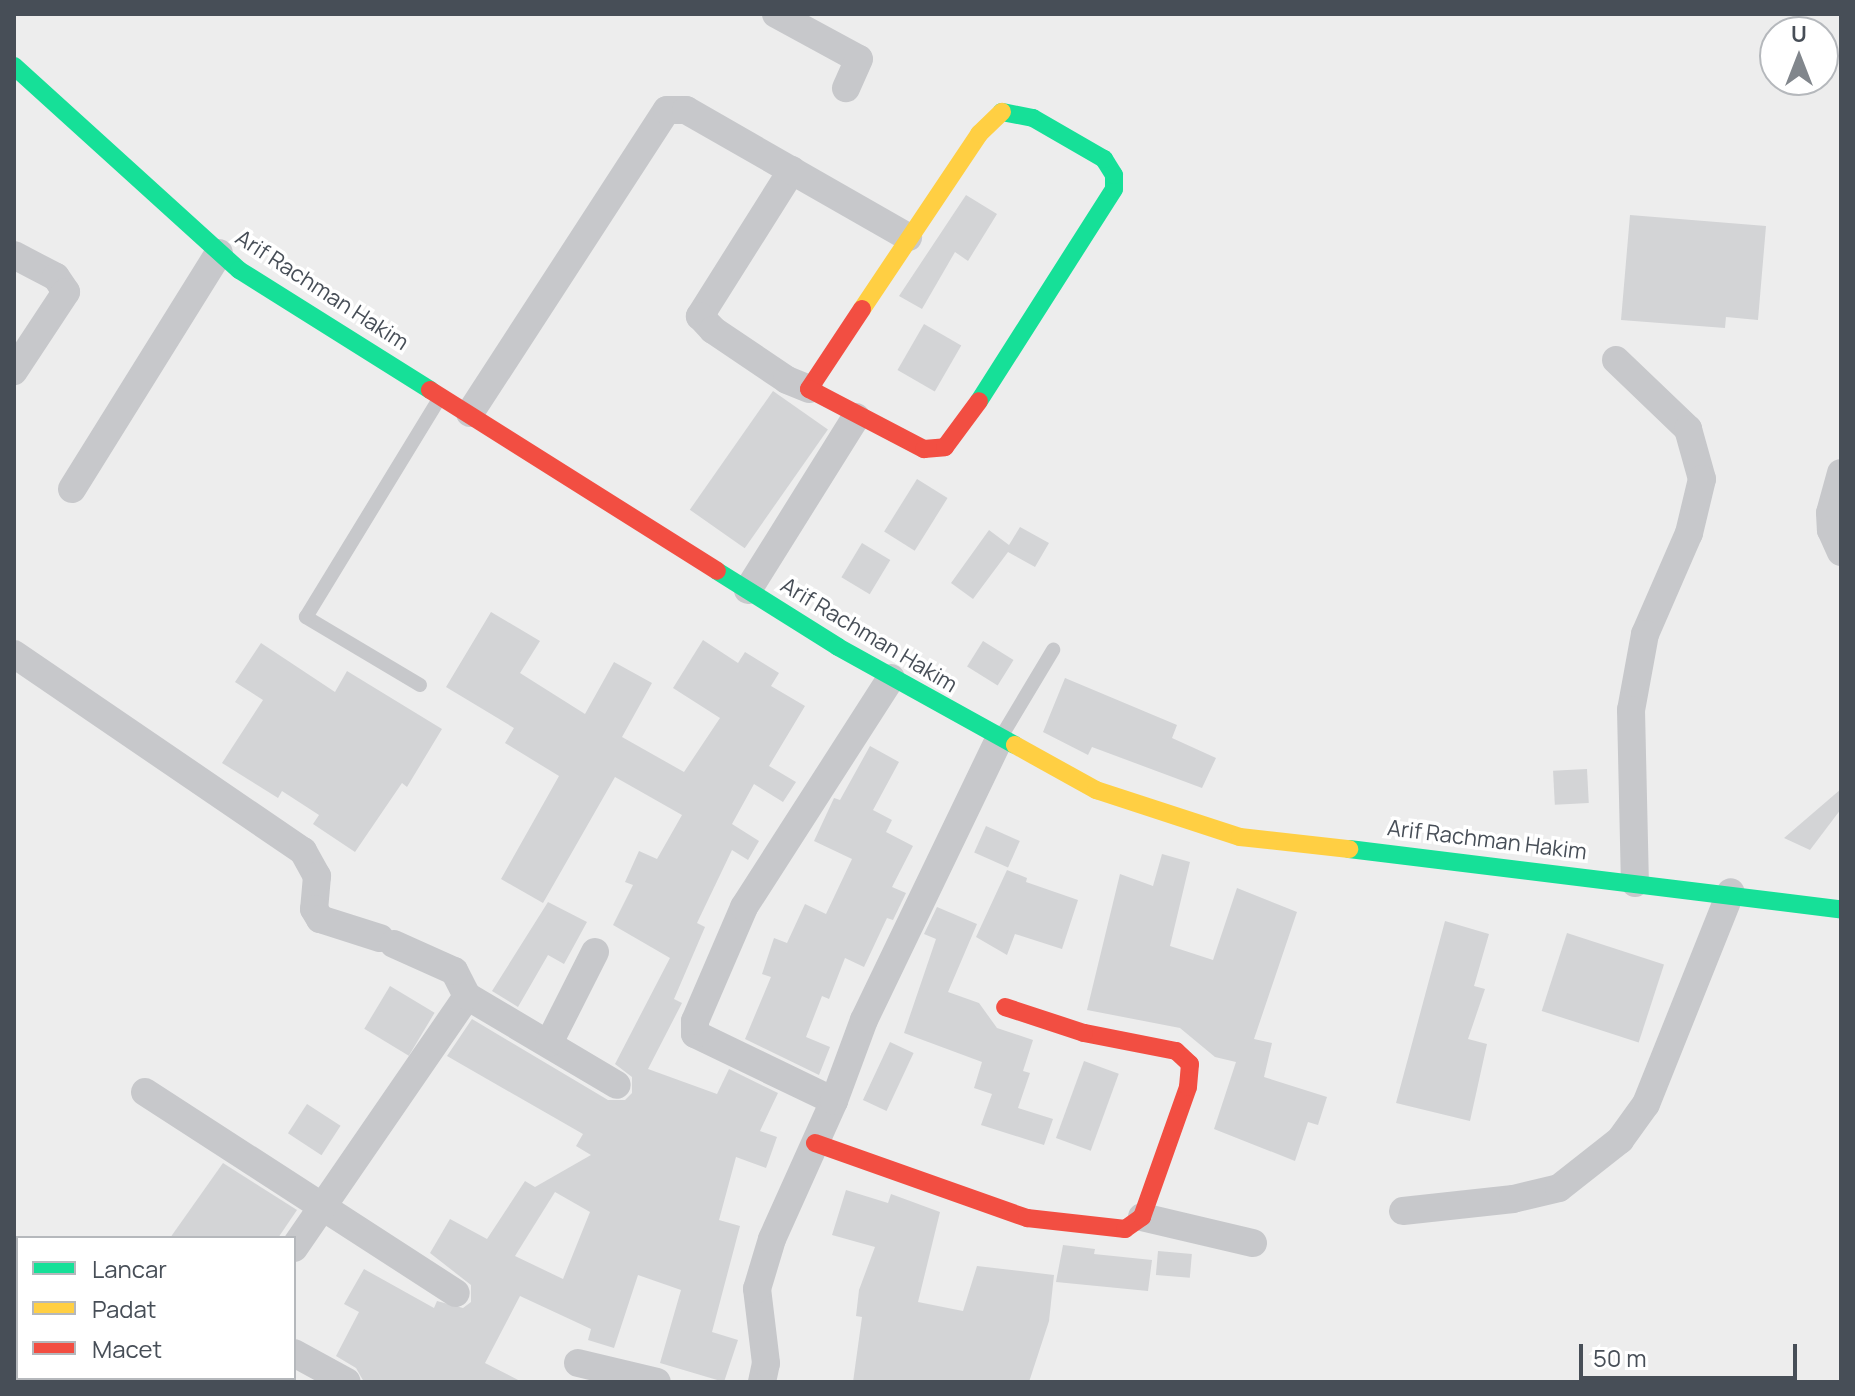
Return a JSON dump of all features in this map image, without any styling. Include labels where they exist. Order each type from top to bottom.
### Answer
[{"type":"main road","name":"Arif Rachman Hakim","points":[[14,66],[219,253],[891,678],[999,740],[1096,790],[1240,837],[1399,852],[1635,883],[1731,892],[1841,909]]},
{"type":"main road","points":[[1002,112],[1033,118],[1104,159],[1114,175],[1114,189],[945,447],[917,447],[856,417],[809,389],[979,134],[1002,112]]},
{"type":"main road","points":[[815,1143],[1027,1218],[1097,1230],[1125,1229],[1142,1217],[1188,1087],[1190,1064],[1176,1051],[1084,1033],[1005,1007]]},
{"type":"street","points":[[776,14],[859,59],[846,88]]},
{"type":"street","points":[[470,413],[659,115],[686,110],[908,237]]},
{"type":"street","points":[[792,170],[700,316],[775,373],[809,389]]},
{"type":"street","points":[[72,489],[219,253]]},
{"type":"street","points":[[14,255],[56,277],[66,292],[14,371]]},
{"type":"street","points":[[1616,360],[1688,429],[1702,479],[1667,592],[1645,634],[1631,710],[1635,883]]},
{"type":"street","points":[[748,590],[856,417]]},
{"type":"street","points":[[1841,473],[1830,513],[1831,530],[1841,552]]},
{"type":"street","points":[[14,654],[303,851],[317,876],[314,909],[320,919],[387,941],[454,971],[467,996],[617,1085]]},
{"type":"street","points":[[834,1101],[695,1034],[695,1021],[744,907],[891,678]]},
{"type":"street","points":[[762,1382],[766,1363],[757,1289],[772,1239],[834,1101],[864,1020],[999,740]]},
{"type":"street","points":[[1403,1211],[1513,1199],[1559,1188],[1620,1140],[1646,1104],[1731,892]]},
{"type":"street","points":[[549,1043],[595,952]]},
{"type":"street","points":[[296,1246],[326,1209],[345,1172],[467,996]]},
{"type":"street","points":[[145,1092],[456,1293]]},
{"type":"street","points":[[1142,1217],[1253,1243]]},
{"type":"street","points":[[296,1354],[347,1382]]},
{"type":"street","points":[[578,1363],[657,1382]]},
{"type":"lane","points":[[420,685],[306,617],[442,395]]},
{"type":"lane","points":[[999,740],[1053,650]]},
{"type":"building","points":[[966,195],[997,214],[968,261],[955,252],[922,309],[899,296]]},
{"type":"building","points":[[1630,215],[1766,226],[1758,320],[1726,317],[1725,328],[1621,320]]},
{"type":"building","points":[[924,324],[961,346],[935,391],[898,370]]},
{"type":"building","points":[[773,391],[828,429],[745,548],[690,510]]},
{"type":"building","points":[[917,479],[948,498],[915,551],[884,532]]},
{"type":"building","points":[[1020,527],[1049,543],[1035,567],[1008,552],[973,599],[951,583],[989,530],[1009,545]]},
{"type":"building","points":[[862,543],[890,560],[870,594],[841,577]]},
{"type":"building","points":[[491,612],[540,641],[520,673],[585,714],[614,662],[652,683],[622,737],[684,772],[720,718],[673,688],[703,640],[738,663],[745,652],[779,673],[771,686],[805,706],[769,766],[796,782],[783,802],[754,784],[732,824],[759,841],[748,860],[732,850],[697,923],[705,927],[674,999],[682,1003],[648,1069],[717,1094],[729,1069],[778,1093],[760,1131],[777,1137],[766,1168],[736,1157],[719,1220],[740,1226],[712,1332],[738,1340],[724,1382],[660,1363],[681,1290],[638,1275],[614,1348],[588,1340],[591,1329],[520,1296],[485,1363],[522,1382],[364,1382],[356,1368],[336,1356],[359,1312],[344,1304],[364,1269],[434,1308],[437,1301],[463,1308],[471,1302],[471,1285],[430,1253],[450,1219],[487,1239],[525,1181],[535,1187],[591,1155],[576,1146],[583,1134],[447,1056],[472,1019],[608,1100],[625,1100],[632,1093],[632,1077],[615,1064],[670,958],[613,925],[633,885],[625,882],[639,851],[657,859],[682,815],[615,777],[543,903],[501,879],[559,776],[505,743],[514,728],[446,687]],"holes":[[[555,1192],[590,1212],[563,1279],[515,1256]]]},
{"type":"building","points":[[983,641],[1014,660],[998,686],[967,666]]},
{"type":"building","points":[[261,643],[335,692],[347,671],[442,729],[407,787],[402,783],[355,852],[313,824],[319,815],[282,791],[278,798],[222,763],[263,700],[235,682]]},
{"type":"building","points":[[1065,678],[1177,725],[1172,738],[1216,758],[1202,788],[1092,747],[1088,755],[1043,732]]},
{"type":"building","points":[[870,746],[899,762],[873,810],[892,820],[886,832],[913,846],[892,887],[906,893],[893,920],[887,918],[864,967],[845,958],[829,999],[822,996],[806,1037],[830,1047],[819,1075],[745,1039],[771,977],[762,974],[774,938],[787,943],[805,904],[826,914],[852,859],[814,841],[834,798],[840,800]]},
{"type":"building","points":[[1587,769],[1589,803],[1555,805],[1553,771]]},
{"type":"building","points":[[1841,789],[1841,809],[1810,850],[1784,838]]},
{"type":"building","points":[[986,826],[1020,841],[1008,868],[974,852]]},
{"type":"building","points":[[1162,854],[1190,862],[1170,946],[1213,960],[1237,888],[1297,912],[1254,1039],[1272,1043],[1264,1077],[1327,1097],[1318,1125],[1308,1122],[1295,1161],[1214,1129],[1236,1062],[1215,1057],[1180,1028],[1087,1010],[1120,874],[1153,886]]},
{"type":"building","points":[[1007,870],[1027,878],[1026,882],[1078,900],[1062,949],[1015,934],[1007,955],[976,937]]},
{"type":"building","points":[[548,902],[587,922],[564,964],[548,955],[518,1007],[492,991]]},
{"type":"building","points":[[937,907],[977,924],[948,992],[979,1003],[997,1028],[1033,1040],[1023,1071],[1030,1073],[1018,1108],[1053,1119],[1044,1145],[981,1125],[992,1094],[974,1088],[982,1062],[904,1033],[936,939],[924,934]]},
{"type":"building","points":[[1445,921],[1489,934],[1474,986],[1485,989],[1468,1039],[1487,1044],[1470,1121],[1396,1103]]},
{"type":"building","points":[[1567,933],[1664,965],[1639,1043],[1542,1011]]},
{"type":"building","points":[[390,986],[435,1013],[409,1056],[364,1029]]},
{"type":"building","points":[[890,1042],[914,1053],[887,1111],[863,1100]]},
{"type":"building","points":[[1084,1061],[1119,1074],[1091,1151],[1056,1138]]},
{"type":"building","points":[[307,1104],[341,1126],[321,1155],[288,1133]]},
{"type":"building","points":[[223,1163],[297,1210],[279,1236],[171,1236]]},
{"type":"building","points":[[846,1190],[888,1203],[891,1194],[940,1212],[918,1302],[963,1311],[977,1266],[1054,1275],[1049,1321],[1029,1382],[853,1382],[862,1317],[856,1316],[859,1290],[875,1247],[832,1235]]},
{"type":"building","points":[[1063,1245],[1095,1249],[1094,1254],[1152,1260],[1148,1291],[1056,1282]]},
{"type":"building","points":[[1158,1251],[1192,1254],[1190,1278],[1156,1275]]},
{"type":"traffic: fast","points":[[14,66],[239,270],[430,390]]},
{"type":"traffic: fast","points":[[979,401],[1114,189],[1114,175],[1104,159],[1033,118],[1002,112]]},
{"type":"traffic: fast","points":[[717,571],[838,647],[1015,745]]},
{"type":"traffic: fast","points":[[1349,849],[1841,909]]},
{"type":"traffic: slow","points":[[862,309],[979,134],[1002,112]]},
{"type":"traffic: slow","points":[[1015,745],[1096,790],[1240,837],[1349,849]]},
{"type":"traffic: jam","points":[[862,309],[809,389],[924,449],[945,447],[979,401]]},
{"type":"traffic: jam","points":[[430,390],[717,571]]},
{"type":"traffic: jam","points":[[815,1143],[1027,1218],[1125,1229],[1142,1217],[1188,1087],[1190,1064],[1176,1051],[1084,1033],[1005,1007]]}]
